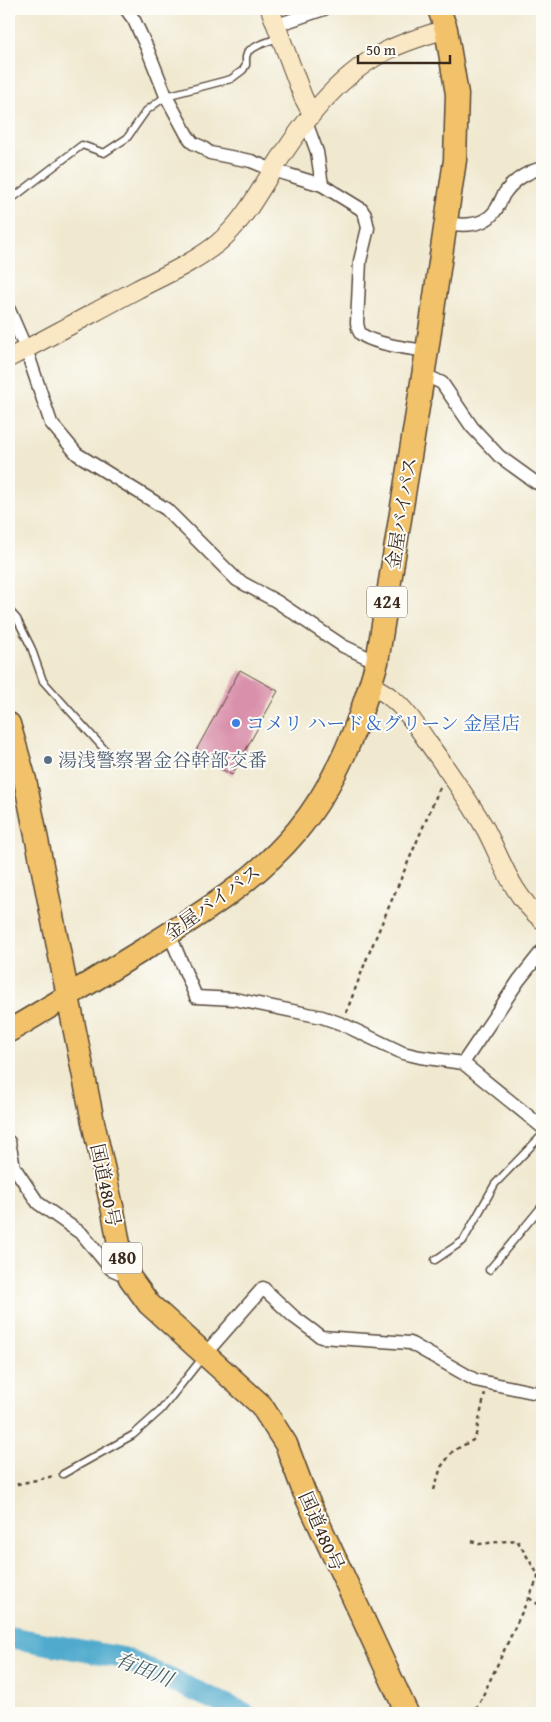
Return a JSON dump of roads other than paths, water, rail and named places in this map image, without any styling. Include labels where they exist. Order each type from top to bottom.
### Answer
[{"type":"highway","name":"金屋バイパス","points":[[9,1030],[68,997],[229,895],[257,872],[297,831],[319,801],[338,768],[371,685],[377,662],[427,351],[455,160],[457,94],[442,19]]},
{"type":"highway","name":"国道480号","points":[[9,724],[25,780],[120,1250],[130,1278],[149,1304],[261,1405],[286,1444],[304,1492],[407,1713]]},
{"type":"street","points":[[126,9],[134,20],[147,48],[166,96],[186,135],[193,143],[210,153],[251,161],[322,185],[361,210],[367,221],[367,237],[360,261],[358,279],[358,330],[376,341],[409,349],[427,351]]},
{"type":"street","points":[[270,9],[303,97],[317,152],[322,185]]},
{"type":"street","points":[[279,31],[324,9]]},
{"type":"street","points":[[9,358],[183,265],[217,244],[246,214],[273,170],[309,118],[352,75],[372,60],[413,39],[442,19]]},
{"type":"street","points":[[446,223],[467,225],[489,218],[511,186],[520,178],[542,168]]},
{"type":"street","points":[[9,310],[26,349],[52,423],[77,454],[166,509],[242,584],[276,601],[343,646],[377,662]]},
{"type":"street","points":[[423,374],[442,383],[472,427],[499,456],[542,485]]},
{"type":"street","points":[[371,685],[391,697],[409,716],[448,770],[486,831],[510,882],[542,920]]},
{"type":"street","points":[[169,933],[196,996],[234,999],[322,1017],[342,1024],[403,1053],[420,1058],[463,1063],[542,1127]]},
{"type":"street","points":[[463,1063],[542,951]]},
{"type":"street","points":[[9,1142],[14,1167],[38,1203],[82,1234],[111,1269],[130,1278]]},
{"type":"street","points":[[205,1354],[263,1288],[294,1317],[321,1337],[410,1343],[475,1380],[542,1394]]},
{"type":"lane","points":[[9,200],[82,145],[104,153],[127,138],[146,111],[166,96],[231,79],[243,70],[246,65],[248,51],[279,31]]},
{"type":"lane","points":[[9,610],[17,619],[31,647],[43,681],[114,760]]},
{"type":"lane","points":[[435,1260],[464,1241],[495,1184],[542,1135]]},
{"type":"lane","points":[[489,1270],[542,1206]]},
{"type":"lane","points":[[63,1474],[132,1435],[161,1410],[205,1354]]},
{"type":"waterway","name":"有田川","points":[[9,1637],[123,1658],[244,1713]]},
{"type":"place","name":"コメリ ハード＆グリーン 金屋店","points":[[236,723]]},
{"type":"place","name":"湯浅警察署金谷幹部交番","points":[[48,760]]}]
